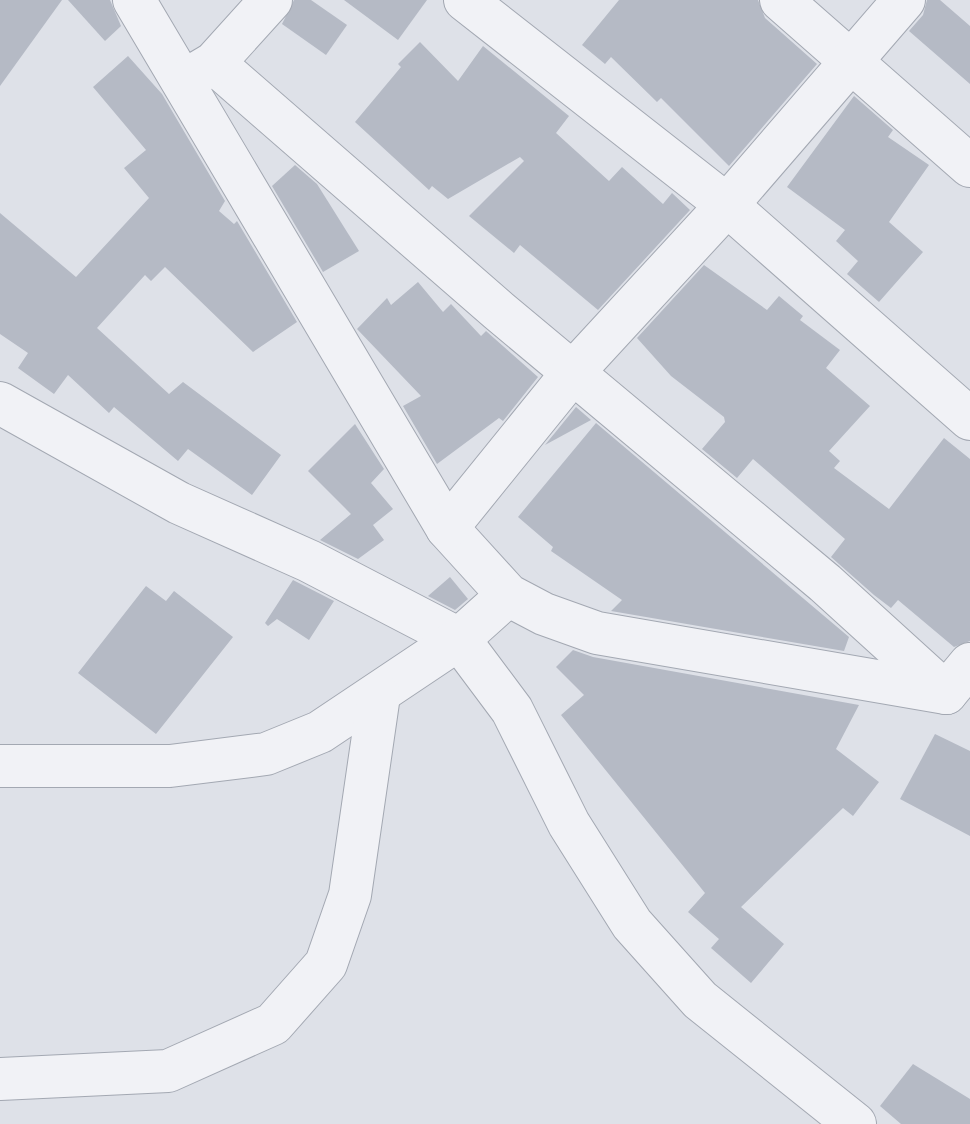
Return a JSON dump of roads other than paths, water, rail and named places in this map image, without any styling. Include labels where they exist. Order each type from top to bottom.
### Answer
[{"type":"street","points":[[134,0],[199,72],[370,201],[825,583],[962,688]]},
{"type":"street","points":[[199,72],[271,0]]},
{"type":"street","points":[[465,0],[727,205],[970,419]]},
{"type":"street","points":[[781,0],[970,166]]},
{"type":"street","points":[[447,528],[574,371],[727,205],[904,0]]},
{"type":"street","points":[[199,72],[281,252],[447,528],[508,595],[544,614],[597,633],[962,688]]},
{"type":"street","points":[[0,403],[179,503],[309,561],[459,639],[512,710],[569,824],[632,924],[700,1000],[855,1124]]},
{"type":"street","points":[[0,766],[170,766],[266,754],[320,732],[379,695],[459,639],[508,595]]},
{"type":"street","points":[[0,1079],[168,1071],[273,1024],[326,964],[350,895],[379,695]]}]
